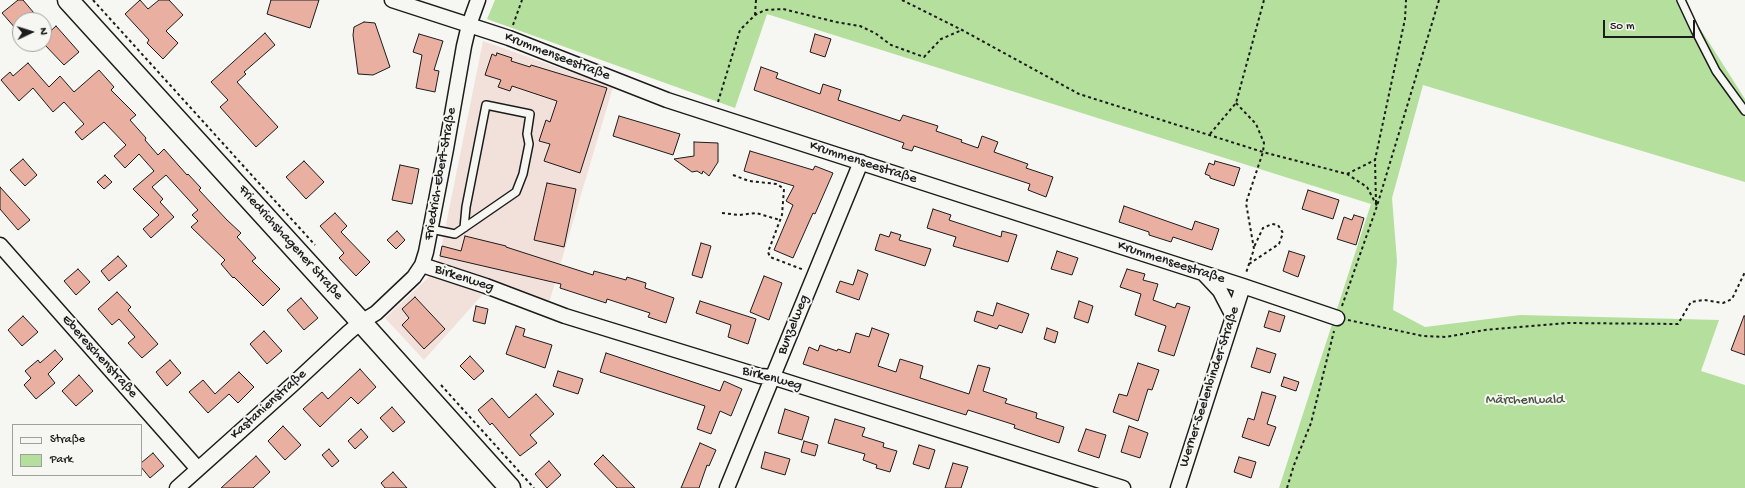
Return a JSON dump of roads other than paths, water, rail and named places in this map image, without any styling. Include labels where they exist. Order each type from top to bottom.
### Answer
[{"type":"main road","name":"Friedrichshagener Straße","points":[[68,0],[510,488]]},
{"type":"street","name":"Krummenseestraße","points":[[392,0],[509,38],[667,100],[715,114],[1337,318]]},
{"type":"street","name":"Friedrich-Ebert-Straße","points":[[361,322],[376,313],[414,277],[422,265],[431,229],[464,46],[469,25],[478,0]]},
{"type":"street","name":"Bunzelweg","points":[[727,488],[861,162]]},
{"type":"street","name":"Ebereschenstraße","points":[[0,245],[198,468]]},
{"type":"street","name":"Birkenweg","points":[[422,265],[486,286],[565,316],[760,376],[772,377],[1123,488]]},
{"type":"street","points":[[1203,273],[1214,282],[1233,316]]},
{"type":"street","name":"Werner-Seelenbinder-Straße","points":[[1178,488],[1243,286]]},
{"type":"street","name":"Kastanienstraße","points":[[177,488],[361,322]]},
{"type":"lane","points":[[1681,0],[1716,71],[1745,111]]},
{"type":"lane","points":[[431,229],[455,234],[464,228],[516,192],[523,174],[529,144],[527,134],[530,114],[486,106],[466,207],[464,228]]},
{"type":"park label","name":"Märchenwald","points":[[1525,401]]}]
